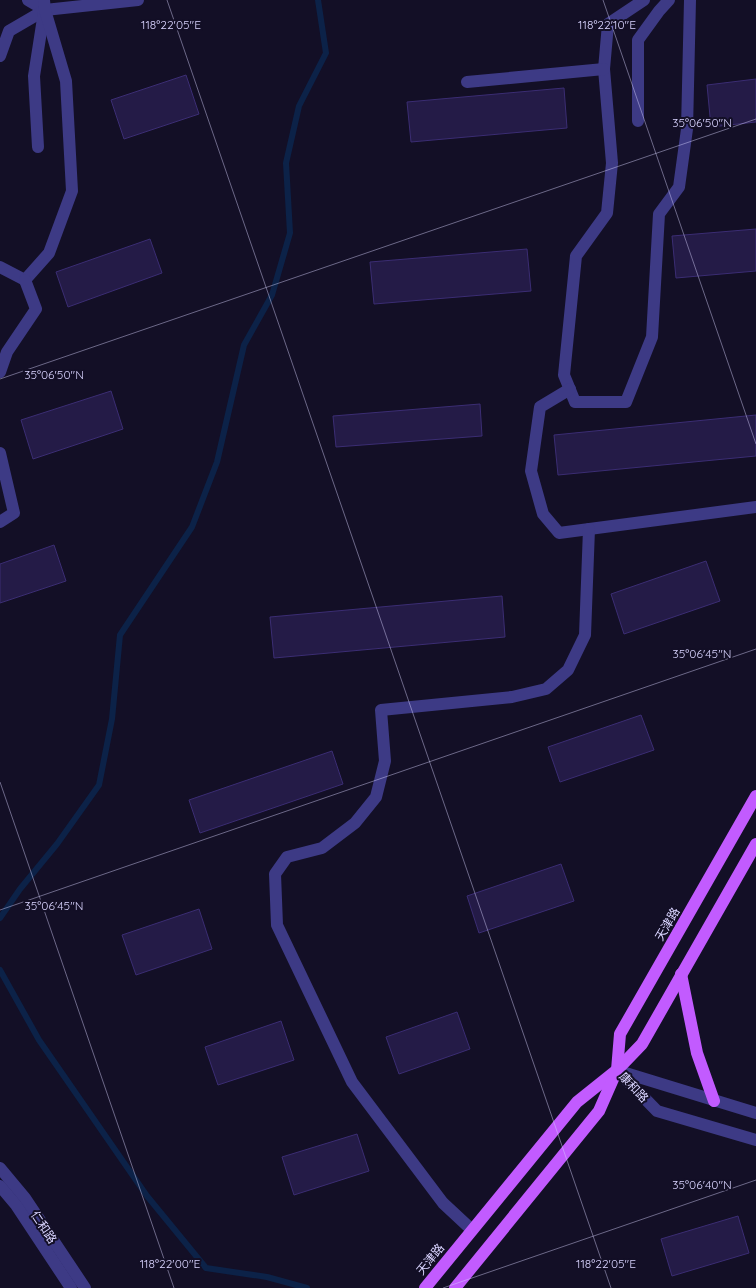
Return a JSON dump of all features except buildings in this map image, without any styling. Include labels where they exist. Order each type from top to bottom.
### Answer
[{"type":"main road","name":"天津路","points":[[455,1288],[599,1111],[617,1070],[620,1034],[756,796]]},
{"type":"main road","name":"天津路","points":[[424,1288],[576,1102],[617,1070],[642,1044],[756,844]]},
{"type":"main road","points":[[681,974],[697,1053],[714,1101]]},
{"type":"street","points":[[28,0],[44,5],[138,0]]},
{"type":"street","points":[[644,0],[608,24],[604,69],[612,163],[607,214],[576,256],[564,375],[575,402],[626,402],[652,337],[659,214],[679,187],[687,129],[690,0]]},
{"type":"street","points":[[638,121],[638,40],[669,0]]},
{"type":"street","points":[[0,56],[5,31],[44,5]]},
{"type":"street","points":[[38,148],[34,76],[44,5]]},
{"type":"street","points":[[25,280],[49,253],[72,191],[66,81],[44,5]]},
{"type":"street","points":[[467,82],[604,69]]},
{"type":"street","points":[[0,267],[25,280],[36,309],[7,352],[0,372]]},
{"type":"street","points":[[570,389],[540,407],[532,472],[543,514],[559,532],[756,507]]},
{"type":"street","points":[[0,453],[14,513],[0,522]]},
{"type":"street","points":[[472,1230],[444,1203],[352,1082],[276,925],[275,874],[287,857],[322,848],[355,823],[376,797],[385,761],[381,710],[512,697],[546,689],[568,670],[585,635],[588,529]]},
{"type":"street","name":"康和路","points":[[617,1070],[756,1113]]},
{"type":"street","name":"康和路","points":[[617,1070],[657,1111],[756,1140]]},
{"type":"street","name":"仁和路","points":[[0,1168],[25,1198],[85,1288]]},
{"type":"street","name":"仁和路","points":[[0,1186],[16,1206],[71,1288]]},
{"type":"waterway","points":[[0,918],[20,889],[57,844],[99,785],[112,719],[120,635],[192,527],[217,462],[244,345],[272,295],[290,233],[286,163],[299,106],[326,53],[318,0]]},
{"type":"waterway","points":[[0,970],[39,1040],[147,1196],[206,1268],[267,1277],[307,1288]]}]
